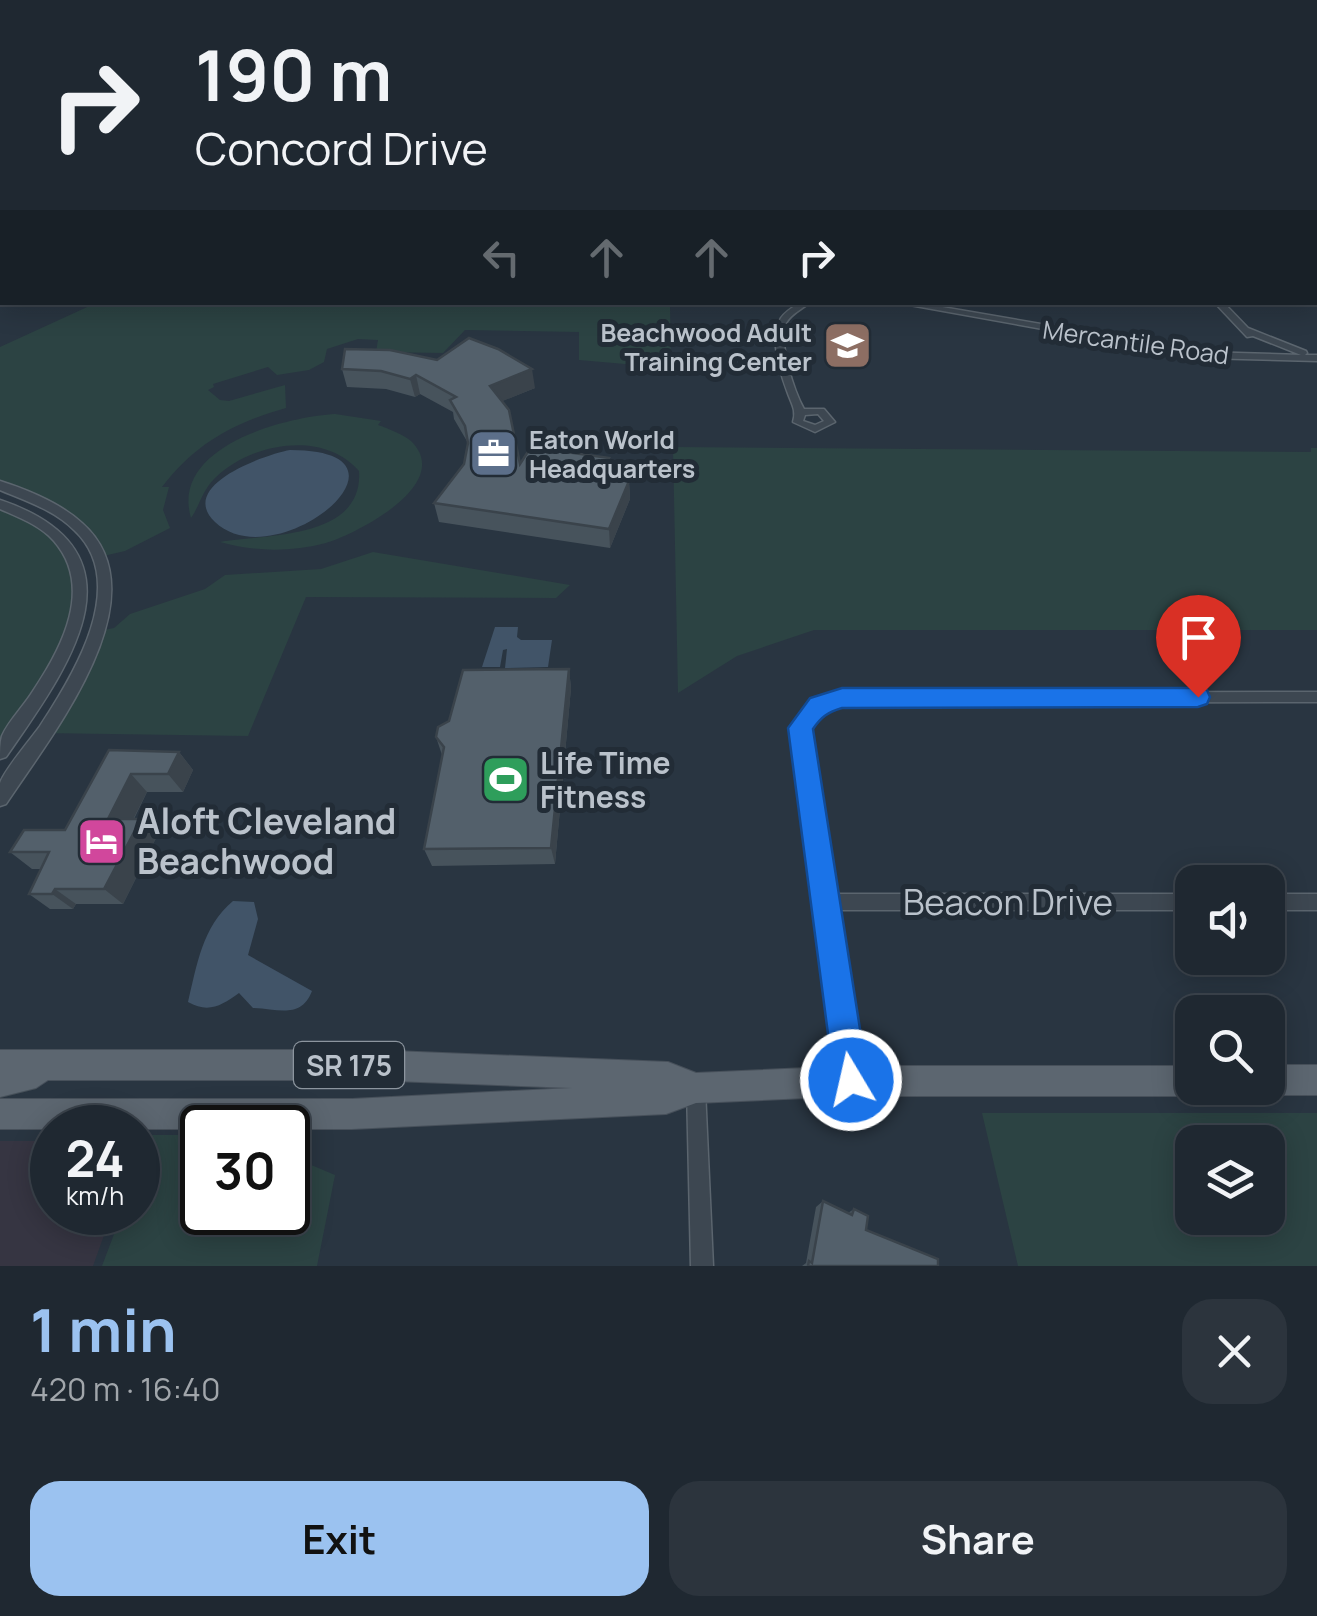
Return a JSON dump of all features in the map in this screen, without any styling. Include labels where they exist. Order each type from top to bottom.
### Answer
[{"type":"main road","name":"SR 175","points":[[0,1065],[369,1065],[668,1077],[696,1088]]},
{"type":"main road","points":[[0,1082],[67,1065]]},
{"type":"main road","name":"SR 175","points":[[0,1114],[352,1114],[666,1100],[696,1088],[851,1080],[1175,1080]]},
{"type":"main road","points":[[1285,1080],[1317,1080]]},
{"type":"street","points":[[801,412],[793,403],[780,332],[786,316],[802,305]]},
{"type":"street","name":"Mercantile Road","points":[[913,305],[1204,355],[1317,357]]},
{"type":"street","points":[[1221,305],[1262,347],[1263,358]]},
{"type":"street","points":[[1245,330],[1283,348],[1317,357]]},
{"type":"street","points":[[0,485],[54,509],[86,534],[105,573],[106,588],[101,623],[88,658],[0,798]]},
{"type":"street","points":[[0,504],[58,536],[76,563],[81,596],[64,654],[0,752]]},
{"type":"street","points":[[851,1080],[800,728],[819,705],[842,698],[1317,697]]},
{"type":"street","name":"Beacon Drive","points":[[824,902],[1175,902]]},
{"type":"street","points":[[1285,902],[1317,902]]},
{"type":"street","points":[[696,1088],[702,1266]]},
{"type":"shaded area","points":[[290,450],[331,455],[348,469],[346,488],[329,508],[304,525],[273,535],[242,536],[215,522],[206,508],[207,496],[216,484],[246,465]]},
{"type":"shaded area","points":[[495,627],[518,627],[517,637],[521,640],[552,640],[548,667],[505,668],[507,649],[503,650],[500,667],[482,667]]},
{"type":"shaded area","points":[[233,901],[254,902],[258,919],[248,955],[312,991],[302,1006],[288,1010],[253,1008],[239,993],[209,1008],[188,1002],[208,935]]},
{"type":"shaded area","points":[[0,1141],[30,1141],[30,1235],[104,1235],[93,1266],[0,1266]]},
{"type":"green space","points":[[92,305],[670,305],[671,368],[579,360],[579,332],[465,330],[443,353],[376,352],[378,340],[358,339],[327,349],[324,362],[309,370],[277,375],[268,367],[213,384],[208,390],[220,400],[229,401],[285,385],[286,408],[232,428],[202,447],[162,487],[169,487],[163,510],[170,528],[125,551],[99,557],[65,516],[0,485],[0,347]]},
{"type":"green space","points":[[335,414],[381,421],[378,425],[411,441],[421,457],[420,474],[411,490],[378,518],[313,546],[260,549],[220,542],[307,530],[345,510],[356,494],[359,471],[327,450],[288,446],[268,449],[230,466],[211,482],[191,518],[189,493],[197,472],[214,455],[261,430]]},
{"type":"green space","points":[[673,447],[1311,452],[1311,448],[1317,448],[1317,630],[814,630],[737,656],[678,693]]},
{"type":"green space","points":[[0,504],[58,536],[81,595],[53,674],[0,752]]},
{"type":"green space","points":[[373,552],[570,585],[556,598],[306,597],[248,736],[41,733],[99,631],[114,628],[130,614],[205,589],[225,575],[321,569]]},
{"type":"green space","points":[[982,1113],[1317,1113],[1317,1266],[1018,1266]]},
{"type":"green space","points":[[160,1135],[180,1135],[180,1235],[310,1235],[310,1164],[335,1175],[317,1266],[102,1266],[114,1235],[160,1235]]},
{"type":"building","name":"Eaton World Headquarters","points":[[469,338],[532,369],[490,386],[509,410],[520,464],[531,447],[609,458],[598,476],[629,481],[609,529],[434,503],[464,464],[468,443],[465,426],[450,400],[456,397],[416,375],[410,379],[381,371],[342,369],[345,349],[390,350],[437,360]]},
{"type":"building","name":"Life Time Fitness","points":[[569,669],[551,848],[424,849],[444,747],[436,737],[438,727],[449,721],[463,670]]},
{"type":"building","points":[[109,750],[179,752],[168,774],[131,774],[108,819],[141,819],[104,889],[55,889],[52,894],[29,894],[49,852],[10,852],[24,830],[65,830]]},
{"type":"building","points":[[823,1201],[852,1215],[854,1209],[868,1216],[866,1230],[938,1259],[938,1266],[808,1266],[809,1261],[812,1263]]},
{"type":"place","name":"Beachwood Adult Training Center","points":[[847,346]]},
{"type":"place","name":"Eaton World Headquarters","points":[[494,453]]},
{"type":"place","name":"Life Time Fitness","points":[[505,779]]},
{"type":"place","name":"Aloft Cleveland Beachwood","points":[[102,841]]},
{"type":"route","points":[[851,1080],[800,728],[809,714],[819,705],[842,698],[1198,697]]}]
